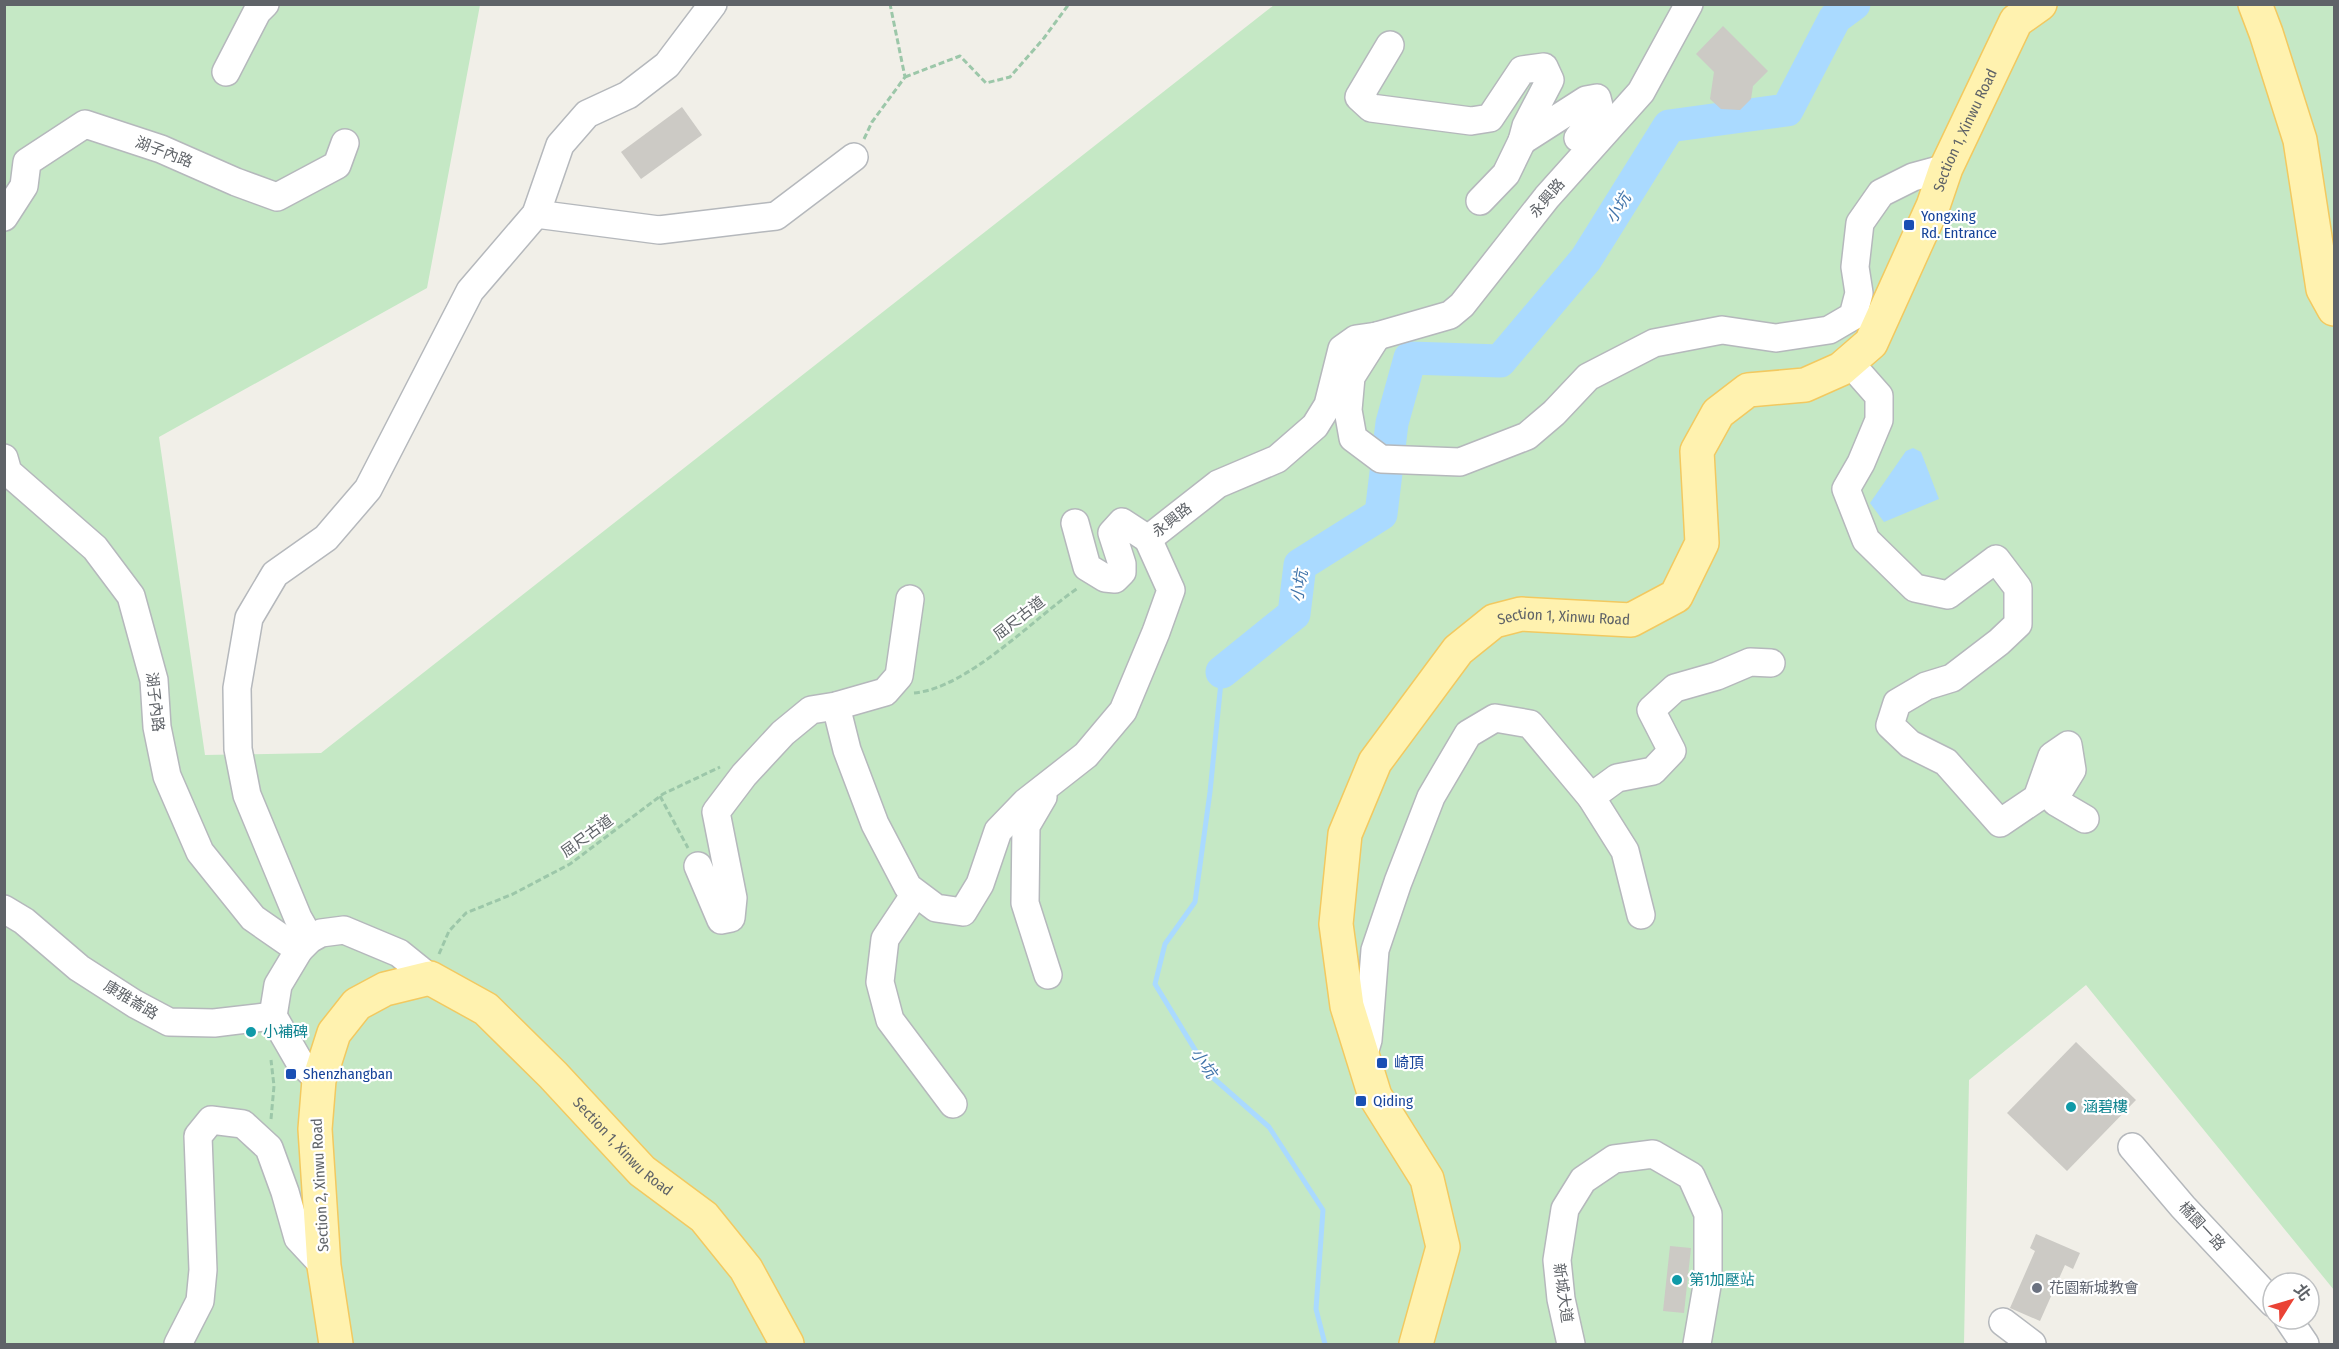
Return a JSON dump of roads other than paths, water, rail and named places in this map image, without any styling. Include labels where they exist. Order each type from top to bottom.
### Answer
[{"type":"main road","name":"Section 1, Xinwu Road","points":[[1416,1344],[1443,1247],[1426,1179],[1375,1096],[1347,1006],[1336,924],[1345,834],[1375,762],[1458,650],[1494,621],[1521,614],[1632,620],[1676,596],[1702,543],[1697,451],[1718,412],[1748,390],[1805,385],[1841,369],[1871,343],[1932,206],[1946,168],[2016,21],[2040,4]]},
{"type":"main road","points":[[2254,4],[2266,33],[2300,140],[2323,289],[2334,309]]},
{"type":"main road","name":"Section 1, Xinwu Road","points":[[430,978],[486,1009],[553,1075],[642,1171],[704,1217],[746,1269],[787,1344]]},
{"type":"main road","name":"Section 2, Xinwu Road","points":[[336,1344],[324,1266],[315,1129],[319,1080],[334,1033],[357,1004],[385,989],[430,978]]},
{"type":"street","points":[[226,72],[257,12],[264,4]]},
{"type":"street","points":[[304,944],[298,918],[247,795],[238,749],[237,688],[249,618],[275,574],[326,538],[368,489],[470,291],[536,214],[560,145],[587,114],[628,95],[667,65],[713,4]]},
{"type":"street","name":"永興路","points":[[836,706],[847,750],[875,824],[908,887],[936,909],[963,912],[980,884],[998,831],[1026,802],[1086,755],[1123,711],[1171,590],[1148,539],[1218,484],[1277,459],[1315,426],[1328,405],[1342,349],[1356,339],[1377,336],[1450,315],[1462,305],[1547,197],[1641,92],[1689,4]]},
{"type":"street","points":[[1390,45],[1359,97],[1371,108],[1471,121],[1491,118],[1522,70],[1544,67],[1550,80],[1526,126],[1522,141],[1506,174],[1480,201]]},
{"type":"street","points":[[1522,141],[1586,100],[1597,98],[1600,110],[1548,175],[1547,197]]},
{"type":"street","name":"湖子內路","points":[[4,217],[24,186],[27,162],[85,124],[161,149],[236,182],[277,196],[337,165],[345,143]]},
{"type":"street","points":[[536,214],[659,230],[776,216],[854,158]]},
{"type":"street","points":[[1377,336],[1351,377],[1347,410],[1353,438],[1381,459],[1461,462],[1527,436],[1554,413],[1588,377],[1654,343],[1722,330],[1776,338],[1829,330],[1853,316],[1859,293],[1855,267],[1860,223],[1881,193],[1913,177],[1946,168]]},
{"type":"street","points":[[1849,362],[1879,396],[1879,420],[1861,463],[1846,489],[1866,540],[1915,588],[1948,594],[1996,559],[2018,588],[2018,624],[1999,642],[1952,678],[1926,686],[1897,703],[1890,725],[1910,744],[1946,762],[2000,823],[2037,798],[2052,756],[2068,745],[2072,770],[2056,796],[2056,802],[2085,819]]},
{"type":"street","name":"湖子內路","points":[[6,468],[95,548],[131,596],[154,680],[157,727],[167,777],[200,852],[253,918],[304,944]]},
{"type":"street","points":[[1075,523],[1087,567],[1098,574],[1114,579],[1122,572],[1122,564],[1112,533],[1122,522],[1148,539]]},
{"type":"street","points":[[698,866],[721,920],[731,918],[733,898],[716,812],[744,775],[783,733],[810,710],[836,706],[885,692],[899,676],[910,599]]},
{"type":"street","points":[[1591,797],[1617,778],[1653,771],[1672,751],[1652,710],[1675,688],[1717,676],[1750,662],[1772,663]]},
{"type":"street","points":[[1363,1058],[1368,1040],[1375,950],[1398,882],[1431,797],[1468,734],[1495,718],[1530,724],[1591,797],[1625,851],[1641,915]]},
{"type":"street","points":[[1048,975],[1025,903],[1026,826],[1050,785]]},
{"type":"street","points":[[915,894],[885,939],[880,982],[890,1020],[953,1104]]},
{"type":"street","name":"康雅崙路","points":[[4,909],[24,921],[80,968],[169,1023],[214,1023],[273,1016]]},
{"type":"street","points":[[319,1080],[299,1061],[273,1016],[278,985],[304,944],[321,933],[344,930],[399,953],[430,978]]},
{"type":"street","points":[[178,1344],[200,1301],[203,1270],[198,1136],[211,1120],[243,1124],[269,1148],[298,1238],[324,1266]]},
{"type":"street","name":"橘園一路","points":[[2132,1148],[2183,1207],[2261,1290]]},
{"type":"street","name":"新城大道","points":[[1571,1344],[1561,1299],[1557,1260],[1565,1209],[1583,1180],[1614,1159],[1653,1154],[1691,1176],[1708,1214],[1708,1280],[1697,1344]]},
{"type":"street","points":[[2002,1322],[2032,1344]]},
{"type":"street","points":[[2296,1331],[2305,1344]]},
{"type":"water","points":[[1913,448],[1921,452],[1939,499],[1884,522],[1870,503],[1906,451]]},
{"type":"waterway","name":"小坑","points":[[1222,672],[1294,614],[1300,565],[1381,514],[1392,423],[1410,358],[1500,361],[1586,259],[1669,126],[1787,110],[1835,18],[1854,4]]},
{"type":"waterway","name":"小坑","points":[[1222,672],[1210,792],[1195,902],[1165,944],[1155,984],[1211,1076],[1269,1127],[1323,1210],[1316,1309],[1325,1344]]},
{"type":"place","name":"Yongxing Rd. Entrance","points":[[1909,225]]},
{"type":"place","name":"小補碑","points":[[251,1032]]},
{"type":"place","name":"崎頂","points":[[1382,1063]]},
{"type":"place","name":"Shenzhangban","points":[[291,1074]]},
{"type":"place","name":"Qiding","points":[[1361,1101]]},
{"type":"place","name":"涵碧樓","points":[[2071,1107]]},
{"type":"place","name":"第1加壓站","points":[[1677,1280]]},
{"type":"place","name":"花園新城教會","points":[[2037,1288]]}]
